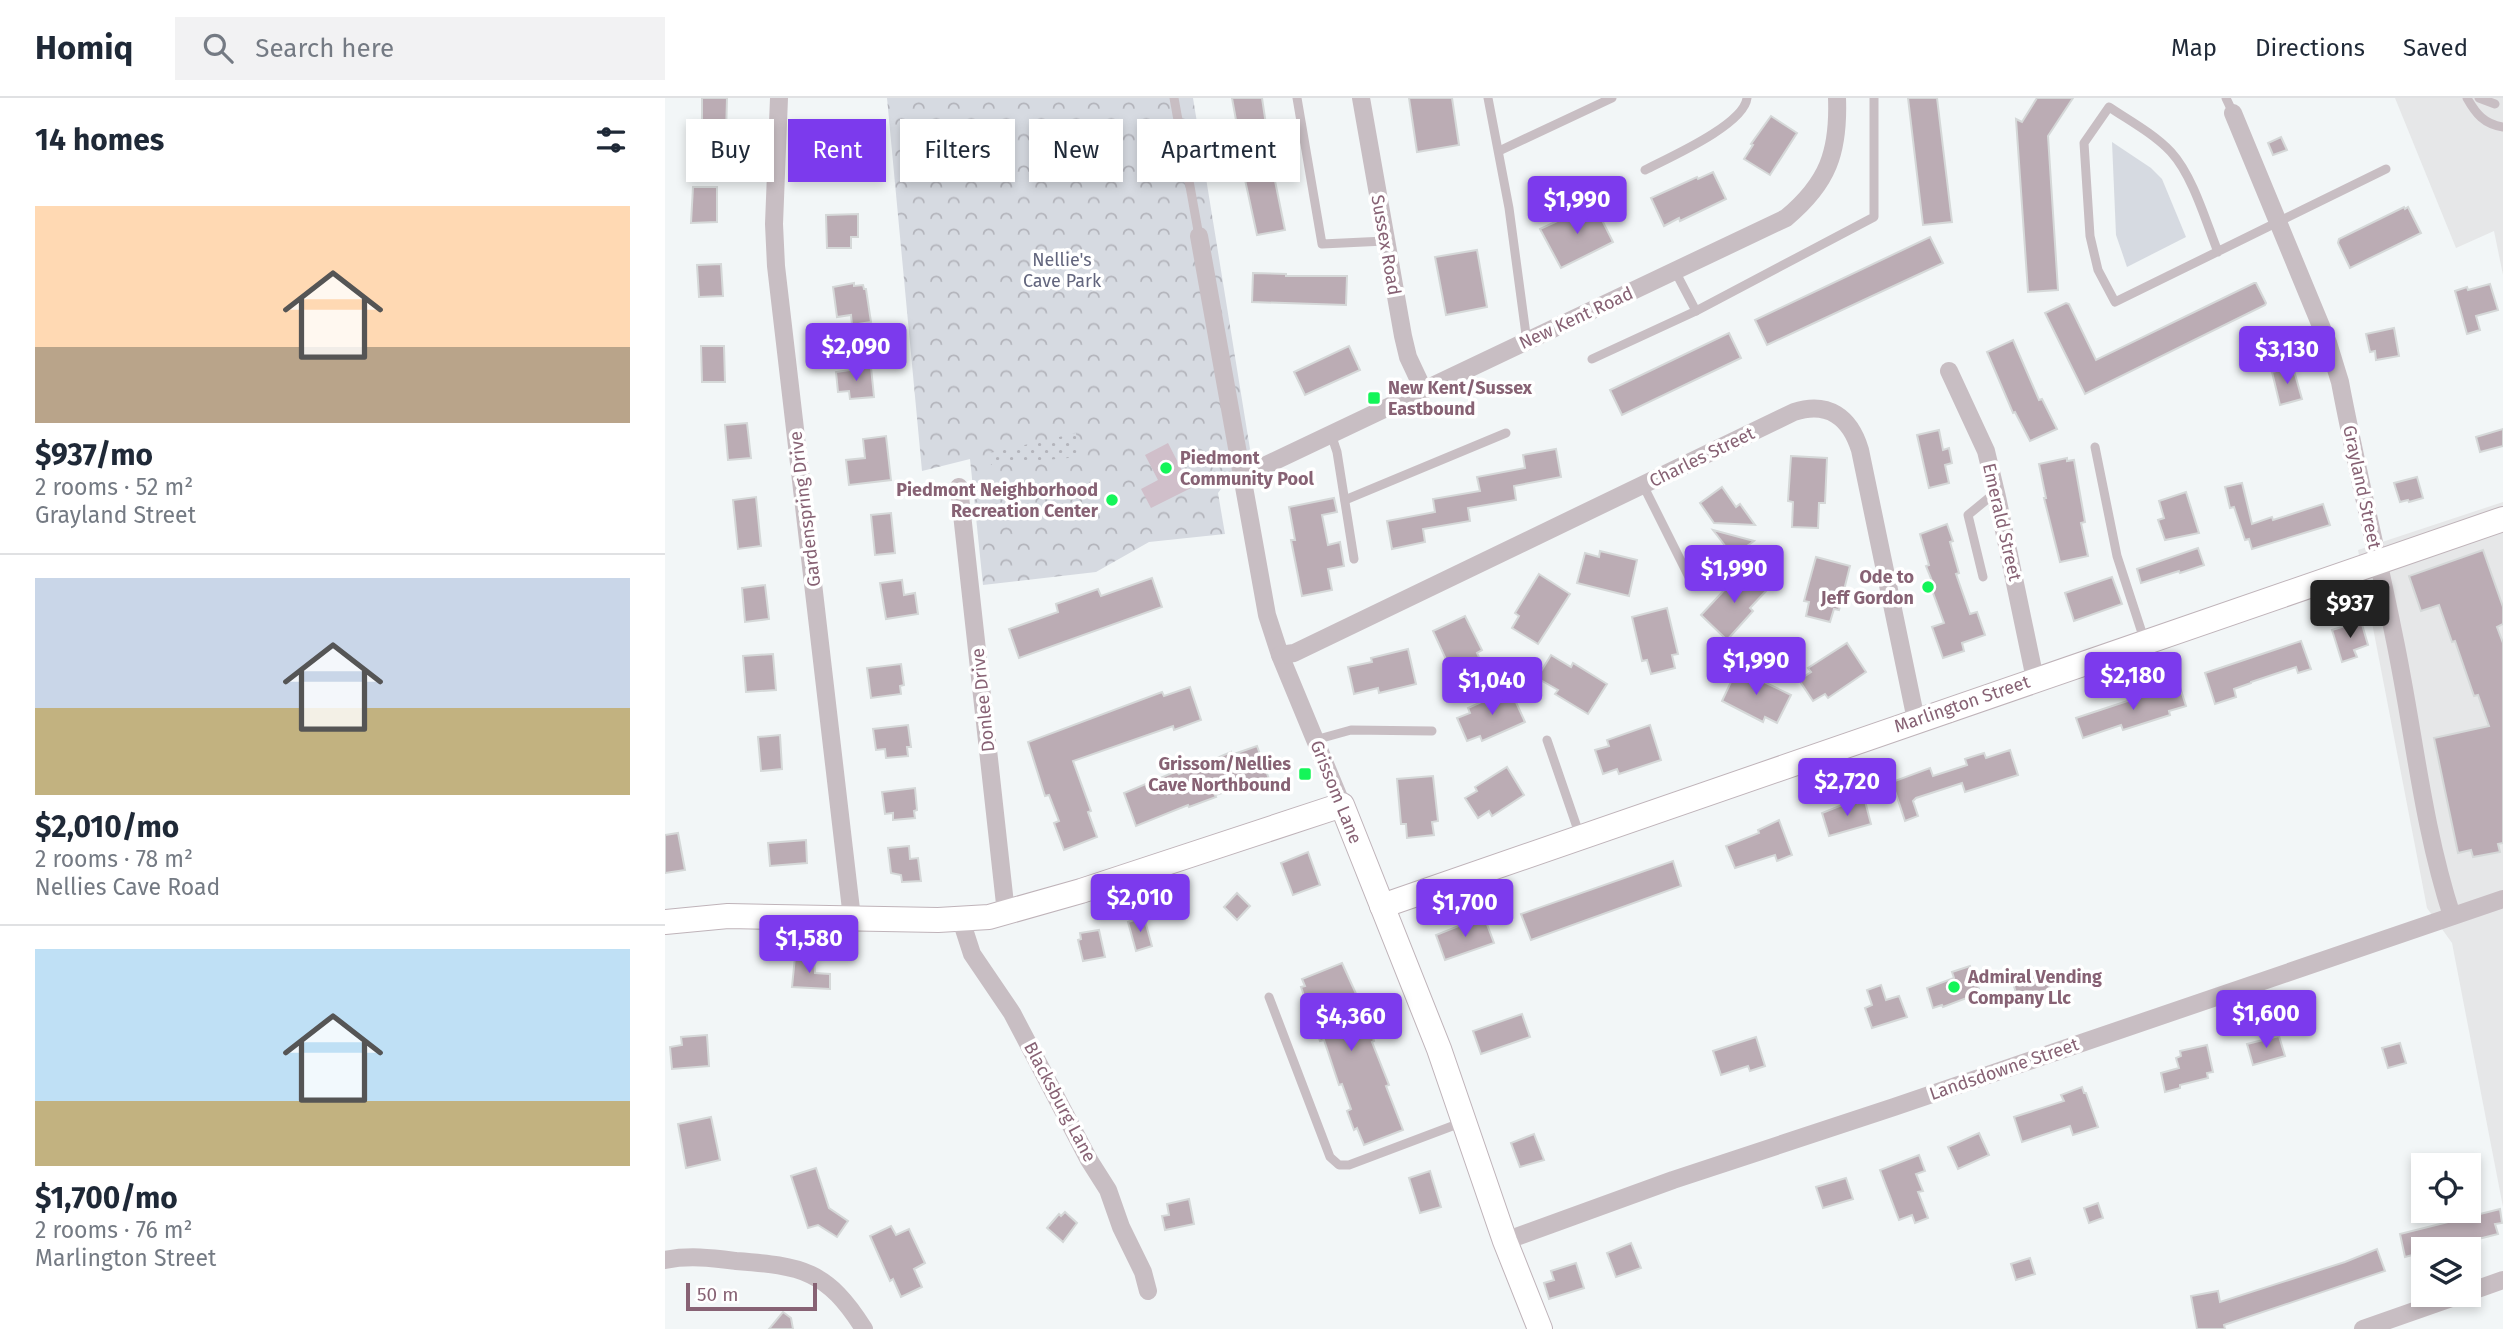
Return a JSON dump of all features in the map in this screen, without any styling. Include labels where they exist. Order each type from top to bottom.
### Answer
[{"type":"street","name":"Gardenspring Drive","points":[[779,98],[774,224],[776,266],[852,918]]},
{"type":"street","name":"Sussex Road","points":[[1361,98],[1408,357],[1423,390]]},
{"type":"street","name":"New Kent Road","points":[[1241,477],[1775,225],[1812,194],[1825,175],[1836,141],[1837,98]]},
{"type":"street","name":"Grayland Street","points":[[2230,105],[2336,366],[2395,637],[2423,807],[2452,916]]},
{"type":"street","name":"Grissom Lane","points":[[1199,236],[1267,615],[1280,655],[1439,1049],[1505,1241],[1540,1329]]},
{"type":"street","name":"Emerald Street","points":[[1949,371],[1986,451],[2035,679]]},
{"type":"street","name":"Charles Street","points":[[1280,655],[1294,653],[1805,409],[1825,410],[1849,424],[1860,450],[1916,720]]},
{"type":"street","name":"Donlee Drive","points":[[959,486],[1006,913]]},
{"type":"street","name":"Marlington Street","points":[[1382,906],[2503,519]]},
{"type":"street","points":[[665,922],[728,916],[961,920],[1006,913],[1342,805]]},
{"type":"street","name":"Landsdowne Street","points":[[1505,1241],[1673,1180],[2503,899]]},
{"type":"street","name":"Blacksburg Lane","points":[[961,920],[972,954],[1012,1013],[1089,1160],[1108,1190],[1121,1227],[1143,1272],[1148,1291]]},
{"type":"street","points":[[665,1261],[701,1257],[778,1264],[798,1269],[831,1287],[864,1329]]},
{"type":"street","points":[[2481,1288],[2503,1280]]},
{"type":"street","points":[[2363,1329],[2426,1307]]},
{"type":"lane","points":[[1174,98],[1199,236]]},
{"type":"lane","points":[[1297,98],[1322,244],[1385,242]]},
{"type":"lane","points":[[1488,98],[1509,208],[1527,342]]},
{"type":"lane","points":[[1499,151],[1612,98]]},
{"type":"lane","points":[[1645,170],[1733,120],[1746,105],[1747,98]]},
{"type":"lane","points":[[1592,359],[1696,311],[1874,217],[1874,98]]},
{"type":"lane","points":[[2467,98],[2477,116],[2493,126],[2503,127]]},
{"type":"lane","points":[[2479,98],[2495,104]]},
{"type":"lane","points":[[2218,252],[2189,183],[2173,155],[2159,141],[2109,107],[2084,143],[2090,236],[2098,270],[2115,302],[2278,223],[2386,169]]},
{"type":"lane","points":[[1675,271],[1696,311]]},
{"type":"lane","points":[[1345,500],[1506,433]]},
{"type":"lane","points":[[1331,434],[1337,452],[1354,559]]},
{"type":"lane","points":[[2095,447],[2117,556],[2145,642]]},
{"type":"lane","points":[[1643,485],[1692,583]]},
{"type":"lane","points":[[1983,577],[1968,515],[1996,492]]},
{"type":"lane","points":[[1315,740],[1350,730],[1432,731]]},
{"type":"lane","points":[[1547,740],[1580,838]]},
{"type":"lane","points":[[1269,998],[1330,1157],[1339,1165],[1349,1165],[1464,1122]]},
{"type":"shaded area","points":[[2395,98],[2503,98],[2503,275],[2494,231],[2456,248]]},
{"type":"shaded area","name":"Piedmont Community Pool","points":[[1168,443],[1191,488],[1151,508],[1141,489],[1158,480],[1145,455]]},
{"type":"shaded area","points":[[2503,502],[2503,1207],[2452,943],[2427,908],[2358,550]]},
{"type":"green space","name":"Nellie's Cave Park","points":[[887,98],[1193,98],[1196,119],[1137,119],[1137,182],[1207,182],[1250,449],[1218,493],[1225,534],[1149,542],[1096,572],[983,585],[970,459],[922,471]]},
{"type":"green space","points":[[2112,142],[2151,168],[2162,179],[2186,237],[2127,267],[2116,235]]},
{"type":"green space","points":[[1076,433],[1079,457],[991,465],[990,453]]},
{"type":"building","points":[[702,98],[727,98],[726,119],[702,119]]},
{"type":"building","points":[[1232,98],[1262,98],[1265,119],[1236,119]]},
{"type":"building","points":[[1409,98],[1452,98],[1459,145],[1417,152]]},
{"type":"building","points":[[1908,98],[1937,98],[1952,222],[1923,225]]},
{"type":"building","points":[[2037,98],[2073,98],[2048,136],[2058,290],[2028,292],[2016,119],[2022,122]]},
{"type":"building","points":[[1771,116],[1797,133],[1770,175],[1744,159]]},
{"type":"building","points":[[2281,137],[2287,150],[2273,155],[2268,143]]},
{"type":"building","points":[[1713,172],[1726,199],[1664,226],[1651,198]]},
{"type":"building","points":[[1246,182],[1275,182],[1285,230],[1257,235]]},
{"type":"building","points":[[693,187],[717,187],[717,222],[691,223]]},
{"type":"building","points":[[1594,204],[1613,242],[1561,268],[1540,229]]},
{"type":"building","points":[[2408,207],[2421,233],[2350,268],[2338,243],[2339,239]]},
{"type":"building","points":[[858,214],[858,237],[851,237],[851,248],[827,248],[826,215]]},
{"type":"building","points":[[1930,237],[1943,263],[1767,345],[1755,320]]},
{"type":"building","points":[[1477,250],[1487,307],[1446,315],[1435,257]]},
{"type":"building","points":[[721,264],[723,296],[699,297],[697,265]]},
{"type":"building","points":[[1253,273],[1347,276],[1346,305],[1252,302]]},
{"type":"building","points":[[854,283],[854,286],[863,285],[866,289],[871,322],[852,325],[851,315],[837,317],[833,287]]},
{"type":"building","points":[[2254,283],[2265,305],[2085,394],[2045,313],[2069,304],[2096,360]]},
{"type":"building","points":[[2490,284],[2498,310],[2476,316],[2480,330],[2467,334],[2455,291]]},
{"type":"building","points":[[2394,328],[2399,356],[2376,360],[2375,351],[2370,352],[2366,334]]},
{"type":"building","points":[[1729,333],[1741,358],[1622,415],[1610,390]]},
{"type":"building","points":[[2013,340],[2039,400],[2042,399],[2057,429],[2030,441],[2015,412],[2013,413],[1987,352]]},
{"type":"building","points":[[701,346],[724,346],[725,382],[702,382]]},
{"type":"building","points":[[1349,346],[1360,370],[1305,395],[1294,372]]},
{"type":"building","points":[[871,367],[874,397],[850,399],[849,391],[838,392],[836,372]]},
{"type":"building","points":[[2293,367],[2302,399],[2280,405],[2272,372]]},
{"type":"building","points":[[747,423],[751,458],[728,460],[725,425]]},
{"type":"building","points":[[2503,429],[2503,446],[2480,452],[2476,437]]},
{"type":"building","points":[[1939,430],[1943,450],[1949,448],[1952,463],[1945,465],[1949,483],[1929,488],[1917,435]]},
{"type":"building","points":[[886,436],[891,480],[849,485],[846,460],[865,458],[863,439]]},
{"type":"building","points":[[1556,449],[1561,477],[1514,486],[1516,500],[1468,508],[1470,521],[1423,529],[1425,542],[1392,549],[1387,521],[1435,512],[1433,499],[1480,491],[1477,477],[1525,468],[1523,455]]},
{"type":"building","points":[[1791,456],[1827,458],[1825,503],[1819,503],[1818,528],[1792,527],[1793,502],[1788,501]]},
{"type":"building","points":[[2067,458],[2067,461],[2074,460],[2085,522],[2081,523],[2088,556],[2060,562],[2044,498],[2039,464]]},
{"type":"building","points":[[2417,477],[2423,498],[2400,502],[2394,483]]},
{"type":"building","points":[[2242,483],[2252,524],[2323,504],[2330,525],[2252,549],[2249,539],[2245,540],[2234,507],[2230,508],[2225,487]]},
{"type":"building","points":[[1722,487],[1736,507],[1740,504],[1755,525],[1714,523],[1700,503]]},
{"type":"building","points":[[2186,492],[2199,533],[2165,540],[2158,520],[2164,518],[2159,501]]},
{"type":"building","points":[[756,497],[761,546],[738,549],[733,500]]},
{"type":"building","points":[[1334,498],[1337,512],[1322,515],[1328,545],[1340,542],[1344,566],[1328,569],[1332,590],[1302,596],[1291,540],[1295,540],[1289,507]]},
{"type":"building","points":[[891,513],[895,553],[875,555],[871,515]]},
{"type":"building","points":[[1947,524],[1959,573],[1956,574],[1970,614],[1977,612],[1985,635],[1962,643],[1964,651],[1943,658],[1932,627],[1944,623],[1929,582],[1932,581],[1926,566],[1929,565],[1920,534]]},
{"type":"building","points":[[1713,530],[1754,541],[1733,556]]},
{"type":"building","points":[[2198,548],[2204,565],[2141,583],[2137,569]]},
{"type":"building","points":[[2483,550],[2503,607],[2503,624],[2497,627],[2503,643],[2503,843],[2498,844],[2500,852],[2473,857],[2471,850],[2458,853],[2434,738],[2489,726],[2478,695],[2474,696],[2439,605],[2421,611],[2409,576]]},
{"type":"building","points":[[1600,551],[1637,560],[1629,596],[1577,583],[1585,553],[1599,557]]},
{"type":"building","points":[[1816,557],[1850,566],[1839,610],[1834,609],[1830,622],[1806,616],[1809,602],[1804,601]]},
{"type":"building","points":[[1743,570],[1766,591],[1750,608],[1753,611],[1727,640],[1701,615]]},
{"type":"building","points":[[1539,574],[1570,594],[1538,644],[1512,628],[1519,616],[1515,613]]},
{"type":"building","points":[[2112,577],[2122,604],[2074,621],[2065,593]]},
{"type":"building","points":[[1152,578],[1162,607],[1019,658],[1009,629],[1058,612],[1056,604],[1098,589],[1101,596]]},
{"type":"building","points":[[902,580],[904,595],[915,593],[918,614],[886,619],[880,583]]},
{"type":"building","points":[[765,585],[769,619],[745,622],[742,588]]},
{"type":"building","points":[[1667,608],[1678,654],[1672,655],[1675,668],[1651,674],[1647,660],[1642,661],[1632,617]]},
{"type":"building","points":[[1465,616],[1482,650],[1477,653],[1483,666],[1460,676],[1454,664],[1449,666],[1433,631]]},
{"type":"building","points":[[2361,621],[2368,645],[2354,650],[2357,657],[2342,662],[2332,630]]},
{"type":"building","points":[[2301,641],[2311,669],[2298,673],[2296,667],[2251,682],[2234,689],[2236,697],[2215,704],[2205,673]]},
{"type":"building","points":[[1847,643],[1866,672],[1828,698],[1825,694],[1813,701],[1799,680],[1811,672],[1808,668]]},
{"type":"building","points":[[1408,649],[1416,684],[1379,693],[1378,688],[1354,694],[1348,667],[1372,662],[1371,658]]},
{"type":"building","points":[[773,654],[776,690],[746,692],[743,656]]},
{"type":"building","points":[[1551,655],[1571,667],[1573,663],[1607,684],[1588,714],[1555,694],[1558,690],[1537,678]]},
{"type":"building","points":[[901,664],[904,685],[900,686],[901,694],[871,698],[867,668]]},
{"type":"building","points":[[1737,669],[1791,695],[1777,723],[1765,717],[1763,722],[1722,701]]},
{"type":"building","points":[[2179,684],[2186,706],[2169,711],[2170,715],[2123,730],[2121,725],[2083,738],[2076,718]]},
{"type":"building","points":[[1190,687],[1201,720],[1174,730],[1173,726],[1073,761],[1091,811],[1088,812],[1097,837],[1064,850],[1054,823],[1059,821],[1049,795],[1045,796],[1028,742],[1162,692],[1164,696]]},
{"type":"building","points":[[1510,689],[1525,722],[1482,741],[1480,736],[1467,741],[1457,718],[1470,713],[1468,708]]},
{"type":"building","points":[[908,725],[911,747],[907,747],[908,756],[886,758],[885,749],[876,750],[873,729]]},
{"type":"building","points":[[1650,725],[1661,760],[1619,774],[1617,769],[1603,774],[1595,750],[1609,746],[1607,740]]},
{"type":"building","points":[[780,735],[782,769],[761,771],[758,737]]},
{"type":"building","points":[[1257,746],[1269,779],[1215,795],[1216,797],[1136,826],[1124,793],[1177,771],[1179,774],[1231,752],[1231,755]]},
{"type":"building","points":[[2010,750],[2018,775],[1965,792],[1962,783],[1916,798],[1913,801],[1918,816],[1905,821],[1892,782],[1930,768],[1933,776],[1967,765],[1965,759],[1984,753],[1986,758]]},
{"type":"building","points":[[1507,767],[1524,795],[1492,816],[1489,811],[1478,818],[1465,798],[1477,791],[1475,787]]},
{"type":"building","points":[[1433,776],[1438,821],[1432,822],[1434,835],[1407,838],[1406,824],[1401,824],[1397,779]]},
{"type":"building","points":[[915,788],[915,818],[893,820],[893,813],[885,814],[882,792]]},
{"type":"building","points":[[1857,799],[1858,803],[1865,801],[1871,824],[1829,836],[1822,813]]},
{"type":"building","points":[[1779,820],[1792,855],[1777,861],[1775,855],[1735,868],[1726,846],[1759,833],[1758,830]]},
{"type":"building","points":[[678,833],[685,870],[665,873],[665,835]]},
{"type":"building","points":[[806,840],[807,863],[770,866],[768,843]]},
{"type":"building","points":[[909,846],[910,859],[918,858],[921,881],[902,882],[901,875],[891,873],[888,848]]},
{"type":"building","points":[[1308,852],[1320,885],[1293,895],[1281,863]]},
{"type":"building","points":[[1673,861],[1681,886],[1531,940],[1521,914]]},
{"type":"building","points":[[1237,893],[1250,906],[1237,920],[1224,907]]},
{"type":"building","points":[[1144,917],[1152,946],[1136,951],[1128,922]]},
{"type":"building","points":[[1476,919],[1477,922],[1485,919],[1494,943],[1445,960],[1436,935]]},
{"type":"building","points":[[1099,930],[1105,957],[1083,961],[1078,940],[1081,939],[1080,933]]},
{"type":"building","points":[[795,957],[814,958],[815,973],[830,974],[830,989],[792,987]]},
{"type":"building","points":[[1342,963],[1357,996],[1354,998],[1365,1029],[1370,1028],[1374,1041],[1372,1042],[1389,1085],[1386,1086],[1403,1130],[1364,1145],[1357,1128],[1354,1130],[1347,1111],[1351,1109],[1342,1084],[1339,1085],[1324,1040],[1320,1041],[1301,987],[1305,986],[1302,979]]},
{"type":"building","name":"Admiral Vending Company Llc","points":[[1970,966],[1980,993],[1933,1008],[1927,988],[1954,978],[1952,972]]},
{"type":"building","points":[[2044,968],[2050,989],[2019,1002],[2011,977]]},
{"type":"building","points":[[1881,985],[1886,1000],[1899,996],[1907,1017],[1872,1028],[1865,1008],[1872,1005],[1867,990]]},
{"type":"building","points":[[1522,1014],[1530,1037],[1481,1054],[1473,1031]]},
{"type":"building","points":[[707,1035],[709,1066],[672,1069],[670,1047],[682,1045],[681,1037]]},
{"type":"building","points":[[2279,1036],[2285,1056],[2253,1065],[2247,1044]]},
{"type":"building","points":[[1756,1037],[1765,1066],[1750,1071],[1748,1066],[1721,1075],[1713,1051]]},
{"type":"building","points":[[2400,1043],[2406,1063],[2388,1068],[2382,1048]]},
{"type":"building","points":[[2207,1045],[2213,1072],[2207,1073],[2208,1078],[2165,1092],[2161,1073],[2179,1068],[2176,1058],[2181,1056],[2180,1051]]},
{"type":"building","points":[[2082,1087],[2098,1127],[2073,1135],[2070,1126],[2022,1142],[2014,1117],[2064,1101],[2061,1095]]},
{"type":"building","points":[[711,1117],[720,1160],[686,1168],[678,1124]]},
{"type":"building","points":[[1979,1133],[1989,1155],[1958,1169],[1948,1147]]},
{"type":"building","points":[[1534,1134],[1544,1160],[1520,1167],[1511,1143]]},
{"type":"building","points":[[1919,1155],[1925,1171],[1916,1174],[1923,1191],[1918,1192],[1928,1218],[1915,1223],[1912,1215],[1899,1220],[1880,1170]]},
{"type":"building","points":[[816,1168],[829,1208],[848,1221],[837,1237],[818,1225],[808,1228],[791,1176]]},
{"type":"building","points":[[1430,1171],[1441,1207],[1420,1213],[1409,1178]]},
{"type":"building","points":[[1846,1178],[1853,1199],[1823,1208],[1816,1187]]},
{"type":"building","points":[[1189,1199],[1194,1224],[1165,1230],[1162,1216],[1169,1215],[1167,1204]]},
{"type":"building","points":[[2098,1203],[2103,1218],[2089,1223],[2084,1208]]},
{"type":"building","points":[[2500,1209],[2502,1223],[2495,1224],[2498,1234],[2481,1238],[2411,1237],[2411,1255],[2405,1257],[2400,1234],[2444,1223],[2481,1223],[2481,1214]]},
{"type":"building","points":[[1065,1212],[1077,1223],[1063,1242],[1047,1228],[1059,1214],[1061,1216]]},
{"type":"building","points":[[891,1226],[896,1235],[909,1229],[925,1263],[914,1269],[922,1287],[901,1297],[893,1279],[890,1281],[870,1236]]},
{"type":"building","points":[[1631,1243],[1641,1268],[1616,1277],[1607,1253]]},
{"type":"building","points":[[2377,1249],[2385,1271],[2224,1325],[2225,1329],[2197,1329],[2191,1296],[2218,1291],[2220,1302]]},
{"type":"building","points":[[2030,1258],[2035,1274],[2016,1280],[2011,1264]]},
{"type":"building","points":[[1576,1263],[1584,1288],[1549,1299],[1544,1283],[1554,1280],[1551,1271]]},
{"type":"building","points":[[783,1312],[791,1318],[793,1329],[769,1329]]},
{"type":"place","name":"New Kent/Sussex Eastbound","points":[[1374,398]]},
{"type":"place","name":"Piedmont Community Pool","points":[[1166,468]]},
{"type":"place","name":"Piedmont Neighborhood Recreation Center","points":[[1112,500]]},
{"type":"place","name":"Ode to Jeff Gordon","points":[[1928,587]]},
{"type":"place","name":"Grissom/Nellies Cave Northbound","points":[[1305,774]]},
{"type":"place","name":"Admiral Vending Company Llc","points":[[1954,987]]}]
